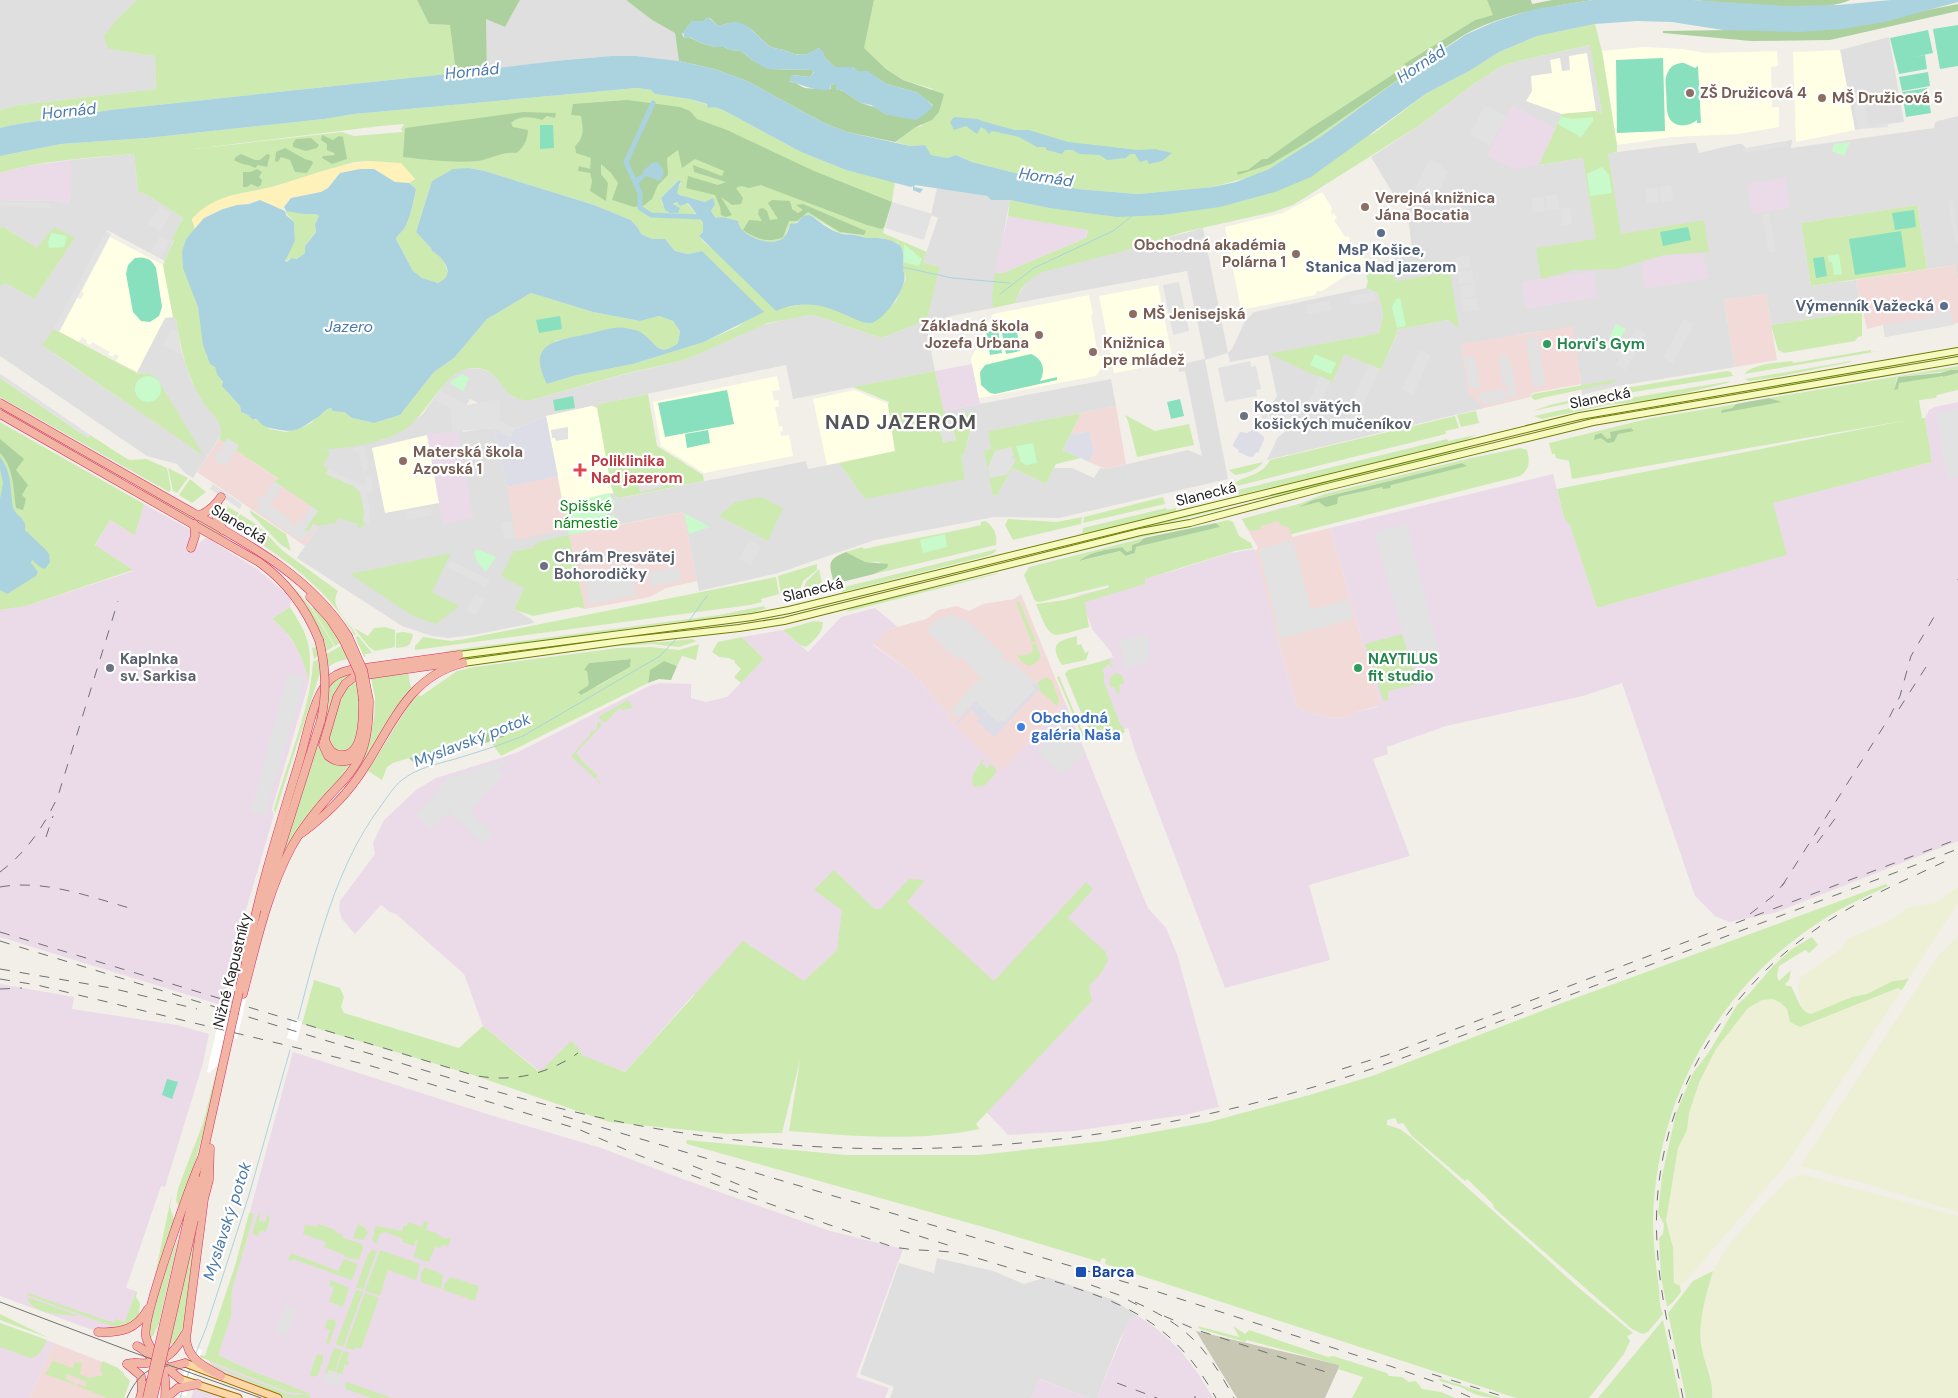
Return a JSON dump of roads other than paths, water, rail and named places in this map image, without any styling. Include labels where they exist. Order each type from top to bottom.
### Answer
[{"type":"highway","name":"Slanecká","points":[[0,403],[274,561],[302,582],[327,608],[346,637]]},
{"type":"highway","name":"Slanecká","points":[[0,414],[209,532],[267,568]]},
{"type":"highway","points":[[198,516],[219,501],[216,516],[223,530]]},
{"type":"highway","points":[[194,524],[195,536],[191,548],[209,532]]},
{"type":"highway","points":[[267,568],[280,572],[305,592],[346,637],[359,673],[366,700],[368,724],[364,743],[357,755],[351,760],[341,762],[332,760],[326,754],[323,745],[339,693],[345,684],[354,677],[367,668]]},
{"type":"highway","name":"Nižné Kapustníky","points":[[153,1398],[203,1155],[241,993],[246,961],[321,720],[325,681],[319,640],[307,613],[296,596],[284,582],[267,568]]},
{"type":"highway","points":[[246,961],[272,847],[318,700],[328,682],[335,675],[350,670],[461,659]]},
{"type":"highway","points":[[354,677],[455,662],[461,659]]},
{"type":"highway","points":[[297,838],[321,819],[348,790],[412,693],[432,676],[461,659]]},
{"type":"highway","points":[[324,738],[335,754],[346,755],[353,751],[361,732],[366,700]]},
{"type":"highway","name":"Nižné Kapustníky","points":[[241,993],[281,868],[297,838],[314,814],[349,774],[359,758],[364,743]]},
{"type":"highway","name":"Nižné Kapustníky","points":[[143,1396],[210,1148],[225,1066]]},
{"type":"highway","points":[[210,1148],[209,1180],[204,1199],[186,1345],[197,1365],[221,1376]]},
{"type":"highway","points":[[180,1379],[165,1369],[146,1335],[153,1301],[193,1179],[203,1155]]},
{"type":"highway","points":[[98,1332],[123,1332],[132,1327],[143,1318],[153,1301]]},
{"type":"highway","points":[[143,1396],[140,1376],[127,1364],[132,1362],[147,1363],[159,1361],[174,1351],[187,1330]]},
{"type":"highway","points":[[137,1346],[159,1361]]},
{"type":"highway","points":[[143,1396],[150,1381],[165,1369],[186,1363]]},
{"type":"highway","points":[[165,1369],[166,1398]]},
{"type":"highway","points":[[166,1398],[178,1388],[193,1384]]},
{"type":"main road","name":"Slanecká","points":[[461,659],[789,610],[1580,416],[1958,350]]},
{"type":"main road","name":"Slanecká","points":[[461,659],[672,636],[784,621],[1140,532],[1190,523],[1323,488],[1593,422],[1958,360]]},
{"type":"main road","points":[[186,1363],[197,1365]]},
{"type":"main road","points":[[221,1376],[278,1398]]},
{"type":"main road","points":[[180,1379],[238,1398]]},
{"type":"water","points":[[1593,0],[1693,0],[1786,6],[1838,5],[1891,0],[1958,0],[1958,2],[1884,22],[1842,29],[1800,32],[1723,30],[1672,22],[1637,21],[1595,24],[1537,36],[1499,52],[1471,70],[1427,93],[1311,177],[1275,192],[1220,207],[1162,215],[1117,217],[1049,208],[1010,200],[991,200],[987,196],[915,185],[914,187],[923,189],[920,193],[913,190],[913,186],[846,170],[801,152],[723,110],[714,107],[708,108],[707,104],[690,99],[655,94],[651,90],[637,88],[354,114],[324,119],[147,138],[61,144],[0,156],[0,128],[12,125],[110,110],[555,61],[611,56],[636,56],[679,61],[714,69],[747,81],[824,123],[847,132],[910,146],[925,145],[931,155],[947,158],[956,155],[972,162],[1077,189],[1138,194],[1213,187],[1236,182],[1269,169],[1323,135],[1384,90],[1465,35],[1494,22],[1535,9]]},
{"type":"water","points":[[708,17],[718,26],[732,23],[744,24],[771,47],[796,54],[807,54],[819,48],[823,51],[825,58],[835,67],[853,67],[857,71],[868,71],[886,84],[916,92],[933,107],[916,120],[885,114],[871,105],[861,103],[843,91],[836,89],[834,84],[831,85],[830,90],[824,90],[814,89],[789,81],[792,75],[810,77],[814,72],[812,70],[767,69],[741,51],[715,47],[690,37],[684,38],[683,32],[692,21],[704,21]]},
{"type":"water","points":[[954,117],[978,119],[1015,130],[1029,130],[1068,142],[1138,150],[1155,149],[1172,153],[1162,161],[1149,164],[1147,160],[1140,162],[1135,154],[1130,154],[1126,158],[1107,160],[1100,155],[1079,154],[1073,150],[1065,150],[1062,154],[1047,150],[1045,147],[1037,147],[1019,137],[992,131],[988,134],[981,127],[977,134],[966,126],[954,130],[950,122]]},
{"type":"water","points":[[657,162],[663,171],[660,181],[646,176],[637,185],[634,179],[643,174],[643,171],[652,163]]},
{"type":"water","name":"Jazero","points":[[469,168],[485,171],[594,205],[631,220],[641,234],[652,239],[665,239],[675,251],[688,254],[702,251],[764,312],[704,342],[633,364],[577,375],[547,384],[541,370],[540,360],[542,352],[547,346],[555,342],[621,328],[639,331],[661,349],[666,349],[678,343],[680,331],[673,321],[659,316],[640,321],[593,312],[531,293],[487,319],[454,358],[434,372],[400,415],[374,423],[352,418],[344,412],[333,411],[331,408],[303,427],[289,431],[265,426],[258,420],[253,420],[241,412],[240,406],[222,386],[223,382],[217,374],[215,367],[210,364],[203,345],[198,307],[183,268],[182,251],[186,239],[204,218],[223,209],[260,200],[285,211],[286,215],[294,222],[295,241],[285,261],[287,262],[291,258],[297,259],[305,253],[305,246],[316,232],[315,224],[319,216],[316,214],[286,211],[284,207],[291,198],[321,192],[328,188],[340,173],[360,169],[374,169],[395,182],[409,183],[416,189],[408,220],[396,239],[413,271],[422,278],[438,283],[447,276],[447,267],[416,232],[432,181],[453,169]]},
{"type":"water","points":[[679,180],[681,182],[677,193],[705,202],[713,198],[715,204],[711,211],[716,218],[722,217],[738,221],[744,231],[757,239],[771,242],[778,241],[786,235],[790,224],[797,223],[803,216],[810,215],[828,228],[841,234],[895,242],[901,247],[903,253],[905,279],[903,286],[894,302],[882,317],[871,323],[861,322],[837,311],[820,306],[794,305],[776,311],[699,236],[703,232],[703,223],[688,203],[680,206],[677,202],[673,204],[680,208],[678,213],[670,213],[665,210],[661,198]]},
{"type":"water","points":[[0,457],[9,475],[14,511],[23,520],[25,530],[49,554],[50,562],[45,569],[32,560],[31,563],[38,572],[36,576],[7,594],[0,590],[0,499],[3,483]]},
{"type":"waterway","points":[[653,103],[626,162],[640,193],[640,208],[651,215],[700,217]]},
{"type":"waterway","name":"Myslavský potok","points":[[1000,294],[1034,268],[1113,231],[1132,216]]},
{"type":"waterway","points":[[902,267],[952,278],[1010,283]]},
{"type":"waterway","name":"Myslavský potok","points":[[688,622],[707,596]]},
{"type":"waterway","name":"Myslavský potok","points":[[298,1019],[320,936],[339,882],[364,831],[399,783],[421,769],[523,736],[660,656],[677,638]]},
{"type":"waterway","name":"Myslavský potok","points":[[195,1355],[206,1328],[249,1195],[290,1050]]},
{"type":"waterway","name":"Myslavský potok","points":[[187,1378],[190,1368]]},
{"type":"waterway","name":"Myslavský potok","points":[[180,1398],[183,1389]]},
{"type":"tram line","points":[[0,1302],[261,1398]]},
{"type":"tram line","points":[[127,1398],[142,1375],[153,1368],[167,1366]]},
{"type":"railway","points":[[0,872],[34,838],[58,796],[118,601]]},
{"type":"railway","points":[[1782,886],[1889,718],[1900,696],[1911,656],[1934,617]]},
{"type":"railway","points":[[1899,709],[1926,667]]},
{"type":"railway","points":[[46,837],[53,816]]},
{"type":"railway","points":[[1817,843],[1837,816]]},
{"type":"railway","points":[[1342,1069],[1387,1055],[1958,839]]},
{"type":"railway","points":[[0,941],[447,1077],[523,1099],[599,1117],[677,1132],[768,1143],[859,1148],[949,1148],[1039,1141],[1128,1129],[1217,1112],[1305,1090],[1392,1062],[1958,849]]},
{"type":"railway","points":[[1683,1398],[1660,1282],[1657,1242],[1658,1196],[1664,1152],[1677,1108],[1694,1067],[1717,1028],[1745,993],[1776,960],[1812,932],[1844,911],[1948,860]]},
{"type":"railway","points":[[1750,914],[1773,896],[1785,882]]},
{"type":"railway","points":[[0,887],[17,885],[51,887],[133,909]]},
{"type":"railway","points":[[0,932],[473,1075],[501,1078],[528,1075],[554,1067],[578,1053]]},
{"type":"railway","points":[[0,969],[111,988],[197,1009]]},
{"type":"railway","points":[[0,979],[37,985],[368,1065],[578,1129],[638,1155],[747,1196],[890,1246],[963,1254],[1075,1288],[1124,1307],[1165,1333],[1200,1372],[1216,1398]]},
{"type":"railway","points":[[0,989],[22,988]]},
{"type":"railway","points":[[563,1116],[1152,1290],[1393,1367],[1441,1384],[1472,1398]]},
{"type":"railway","points":[[693,1166],[762,1194]]},
{"type":"railway","points":[[900,1230],[954,1247]]},
{"type":"railway","points":[[1091,1285],[1119,1295],[1141,1307]]},
{"type":"railway","points":[[1135,1302],[1169,1320],[1194,1340],[1214,1365],[1234,1398]]},
{"type":"railway","points":[[1164,1316],[1197,1330],[1329,1373]]},
{"type":"railway","points":[[1432,1374],[1508,1398]]},
{"type":"railway","points":[[1117,1383],[1157,1398]]},
{"type":"place","name":"ZŠ Družicová 4","points":[[1690,93]]},
{"type":"place","name":"MŠ Družicová 5","points":[[1822,98]]},
{"type":"place","name":"Verejná knižnica Jána Bocatia","points":[[1365,207]]},
{"type":"place","name":"MsP Košice, Stanica Nad jazerom","points":[[1381,233]]},
{"type":"place","name":"Obchodná akadémia Polárna 1","points":[[1296,254]]},
{"type":"place","name":"Výmenník Važecká","points":[[1944,306]]},
{"type":"place","name":"MŠ Jenisejská","points":[[1133,314]]},
{"type":"place","name":"Základná škola Jozefa Urbana","points":[[1039,335]]},
{"type":"place","name":"Horvi's Gym","points":[[1547,344]]},
{"type":"place","name":"Knižnica pre mládež","points":[[1093,352]]},
{"type":"place","name":"Kostol svätých košických mučeníkov","points":[[1244,416]]},
{"type":"place","name":"Materská škola Azovská 1","points":[[403,461]]},
{"type":"place","name":"Poliklinika Nad jazerom","points":[[580,470]]},
{"type":"place","name":"Chrám Presvätej Bohorodičky","points":[[544,566]]},
{"type":"place","name":"Kaplnka sv. Sarkisa","points":[[110,668]]},
{"type":"place","name":"NAYTILUS fit studio","points":[[1358,668]]},
{"type":"place","name":"Obchodná galéria Naša","points":[[1021,727]]},
{"type":"place","name":"Barca","points":[[1081,1272]]},
{"type":"district","name":"NAD JAZEROM","points":[[901,422]]},
{"type":"water label","name":"Hornád","points":[[1421,64]]},
{"type":"water label","name":"Hornád","points":[[472,71]]},
{"type":"water label","name":"Hornád","points":[[69,111]]},
{"type":"water label","name":"Hornád","points":[[1046,177]]},
{"type":"park label","name":"Spišské námestie","points":[[586,514]]}]
